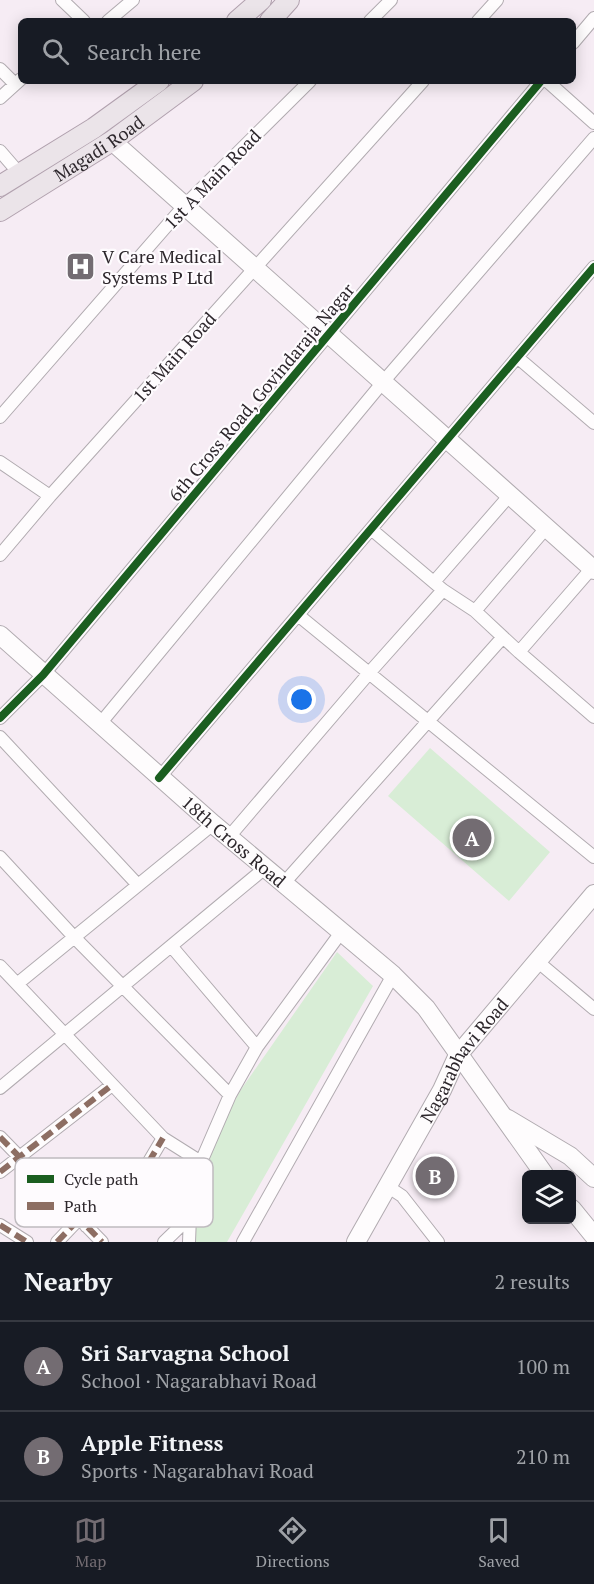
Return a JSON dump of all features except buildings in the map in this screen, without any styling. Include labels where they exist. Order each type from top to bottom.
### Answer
[{"type":"main road","points":[[240,18],[261,0]]},
{"type":"main road","points":[[273,18],[289,0]]},
{"type":"main road","name":"Magadi Road","points":[[0,186],[94,128],[151,84]]},
{"type":"main road","name":"Magadi Road","points":[[0,211],[112,141],[189,84]]},
{"type":"street","points":[[62,0],[81,18]]},
{"type":"street","points":[[112,18],[133,0]]},
{"type":"street","points":[[373,18],[391,0]]},
{"type":"street","points":[[481,18],[496,0]]},
{"type":"street","points":[[576,39],[594,18]]},
{"type":"street","points":[[0,69],[18,82],[0,98]]},
{"type":"street","name":"1st A Main Road","points":[[0,417],[184,206],[307,84]]},
{"type":"street","name":"1st Main Road","points":[[0,555],[50,496],[420,84]]},
{"type":"street","name":"6th Cross Road, Govindaraja Nagar","points":[[0,718],[43,675],[538,84]]},
{"type":"street","points":[[550,84],[594,123]]},
{"type":"street","points":[[99,725],[383,382],[594,138]]},
{"type":"street","points":[[112,141],[593,569],[519,652]]},
{"type":"street","points":[[0,151],[20,173]]},
{"type":"street","points":[[159,778],[517,357],[591,275]]},
{"type":"street","points":[[517,357],[594,423]]},
{"type":"street","points":[[0,462],[50,496]]},
{"type":"street","points":[[228,838],[370,672],[509,496]]},
{"type":"street","points":[[474,611],[546,528]]},
{"type":"street","points":[[371,529],[439,586],[474,611],[594,717]]},
{"type":"street","points":[[298,615],[594,857]]},
{"type":"street","name":"18th Cross Road","points":[[0,635],[228,838],[393,975],[426,1008],[502,1114]]},
{"type":"street","points":[[284,884],[503,637]]},
{"type":"street","points":[[0,737],[138,885]]},
{"type":"street","points":[[17,984],[213,824]]},
{"type":"street","points":[[0,857],[74,937],[230,1095]]},
{"type":"street","points":[[0,1088],[265,868]]},
{"type":"street","name":"Nagarabhavi Road","points":[[356,1242],[458,1055],[594,894]]},
{"type":"street","points":[[203,1158],[230,1095],[257,1047],[342,931]]},
{"type":"street","points":[[171,947],[257,1047]]},
{"type":"street","points":[[537,961],[594,1009]]},
{"type":"street","points":[[0,966],[163,1138],[195,1158]]},
{"type":"street","points":[[243,1242],[393,975]]},
{"type":"street","points":[[0,1137],[18,1157],[112,1084]]},
{"type":"street","points":[[502,1114],[541,1170]]},
{"type":"street","points":[[502,1114],[570,1156],[594,1178]]},
{"type":"street","points":[[151,1158],[163,1138]]},
{"type":"street","points":[[0,1172],[15,1160]]},
{"type":"street","points":[[387,1186],[402,1196],[438,1242]]},
{"type":"street","points":[[576,1214],[594,1236]]},
{"type":"street","points":[[0,1225],[27,1242]]},
{"type":"street","points":[[57,1242],[76,1227]]},
{"type":"street","points":[[88,1227],[102,1242]]},
{"type":"street","points":[[164,1242],[180,1227]]},
{"type":"street","points":[[189,1242],[190,1227]]},
{"type":"green space","points":[[430,748],[550,852],[509,901],[388,796]]},
{"type":"green space","points":[[337,952],[373,986],[227,1242],[192,1242],[194,1227],[213,1227],[213,1158],[208,1158],[213,1143],[240,1091]]},
{"type":"marked path","points":[[18,1158],[112,1085]]},
{"type":"marked path","points":[[0,1137],[20,1158]]},
{"type":"marked path","points":[[151,1158],[163,1138]]},
{"type":"marked path","points":[[0,1172],[15,1160]]},
{"type":"marked path","points":[[0,1225],[27,1242]]},
{"type":"marked path","points":[[57,1242],[71,1227]]},
{"type":"marked path","points":[[87,1227],[102,1242]]},
{"type":"cycle path","points":[[0,718],[43,675],[538,84]]},
{"type":"cycle path","points":[[159,778],[594,267]]},
{"type":"place","name":"V Care Medical Systems P Ltd","points":[[81,266]]},
{"type":"place","name":"Sri Sarvagna School","points":[[472,838]]},
{"type":"place","name":"Apple Fitness","points":[[435,1176]]}]
